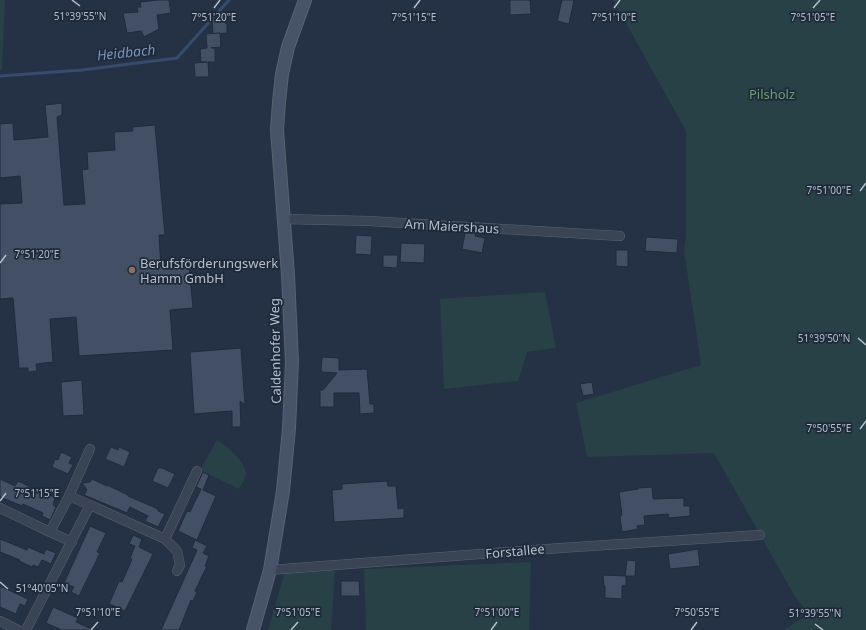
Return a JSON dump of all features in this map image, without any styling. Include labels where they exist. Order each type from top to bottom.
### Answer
[{"type":"main road","name":"Caldenhofer Weg","points":[[253,630],[270,570],[283,491],[290,421],[292,362],[277,130],[282,74],[288,47],[305,0]]},
{"type":"street","name":"Am Maiershaus","points":[[283,219],[369,221],[620,236]]},
{"type":"street","points":[[50,532],[69,496],[90,449]]},
{"type":"street","points":[[165,539],[197,471]]},
{"type":"street","points":[[69,496],[165,539],[176,552],[180,565],[177,571]]},
{"type":"street","points":[[26,630],[90,505]]},
{"type":"street","points":[[0,508],[72,542]]},
{"type":"street","name":"Forstallee","points":[[270,570],[561,548],[760,535]]},
{"type":"street","points":[[0,622],[18,630]]},
{"type":"green space","points":[[0,0],[5,0],[2,70],[0,70]]},
{"type":"green space","name":"Pilsholz","points":[[613,0],[866,0],[866,630],[784,630],[809,614],[794,595],[714,453],[587,457],[576,403],[701,365],[684,250],[686,237],[686,131]]},
{"type":"green space","points":[[545,292],[556,348],[527,352],[518,381],[444,389],[440,299]]},
{"type":"green space","points":[[217,440],[235,455],[243,465],[246,475],[239,489],[200,470]]},
{"type":"green space","points":[[531,562],[529,630],[366,630],[364,569]]},
{"type":"green space","points":[[287,564],[308,564],[335,571],[331,630],[268,630]]},
{"type":"building","points":[[169,0],[171,13],[157,15],[159,29],[144,37],[141,31],[127,33],[123,13],[138,12],[137,7],[141,7],[140,2]]},
{"type":"building","points":[[510,0],[530,0],[531,14],[510,15]]},
{"type":"building","points":[[562,0],[574,0],[569,24],[557,21]]},
{"type":"building","points":[[224,18],[225,23],[227,23],[227,33],[213,34],[212,19]]},
{"type":"building","points":[[220,33],[221,47],[211,48],[215,48],[215,62],[208,62],[209,77],[195,77],[194,63],[207,62],[201,62],[200,49],[207,48],[206,34]]},
{"type":"building","points":[[62,103],[62,115],[57,117],[64,205],[85,204],[82,170],[88,169],[87,152],[115,150],[114,132],[133,131],[132,127],[155,125],[165,235],[159,235],[161,267],[189,266],[193,308],[170,310],[173,350],[79,356],[76,317],[50,319],[53,362],[36,364],[37,371],[28,372],[28,368],[19,368],[13,298],[0,299],[0,204],[22,203],[20,176],[0,178],[0,124],[13,123],[14,140],[48,137],[45,105]]},
{"type":"building","points":[[465,233],[476,233],[475,236],[485,238],[482,253],[462,249]]},
{"type":"building","points":[[356,235],[372,236],[371,255],[355,254]]},
{"type":"building","points":[[646,237],[678,239],[677,253],[645,251]]},
{"type":"building","points":[[401,243],[425,244],[424,263],[400,262]]},
{"type":"building","points":[[616,250],[628,250],[628,267],[616,266]]},
{"type":"building","points":[[383,255],[398,255],[397,268],[383,267]]},
{"type":"building","points":[[241,348],[245,405],[240,401],[241,427],[232,427],[232,411],[194,414],[190,352]]},
{"type":"building","points":[[322,357],[339,358],[339,370],[367,369],[370,404],[374,404],[374,413],[360,414],[359,393],[334,393],[334,407],[320,407],[320,390],[323,390],[337,373],[321,372]]},
{"type":"building","points":[[82,380],[84,415],[63,416],[61,382]]},
{"type":"building","points":[[592,382],[594,394],[583,396],[580,384]]},
{"type":"building","points":[[111,447],[118,450],[119,447],[130,452],[124,467],[105,459]]},
{"type":"building","points":[[61,452],[72,457],[69,463],[73,465],[68,474],[52,467],[55,459],[58,460]]},
{"type":"building","points":[[158,468],[162,468],[175,474],[168,488],[152,481]]},
{"type":"building","points":[[203,472],[209,475],[203,490],[216,496],[197,540],[178,531],[187,511],[190,512],[201,489],[196,487]]},
{"type":"building","points":[[0,479],[15,486],[18,481],[45,494],[50,494],[55,499],[53,505],[56,507],[50,520],[42,516],[43,513],[23,504],[22,506],[0,497]]},
{"type":"building","points":[[92,479],[158,509],[158,511],[165,514],[158,527],[145,521],[148,516],[130,507],[127,513],[84,495],[87,490],[82,483],[90,482]]},
{"type":"building","points":[[387,481],[388,486],[396,486],[398,509],[404,508],[404,518],[334,522],[332,490],[342,489],[342,484]]},
{"type":"building","points":[[652,487],[653,499],[684,498],[684,506],[690,506],[690,516],[669,518],[668,514],[644,516],[645,525],[637,526],[638,529],[622,532],[620,516],[622,515],[619,492]]},
{"type":"building","points":[[90,526],[106,533],[97,552],[100,553],[79,596],[71,592],[74,587],[64,583]]},
{"type":"building","points":[[133,535],[142,539],[139,547],[153,554],[125,611],[109,604],[119,581],[122,582],[132,559],[130,558],[135,546],[129,544]]},
{"type":"building","points":[[0,539],[27,550],[28,547],[44,554],[46,549],[56,553],[51,564],[42,560],[38,567],[33,565],[32,567],[19,561],[20,560],[0,552]]},
{"type":"building","points":[[195,540],[207,546],[203,553],[209,556],[205,566],[207,566],[195,591],[197,592],[193,601],[191,600],[179,630],[161,630],[197,550],[192,548]]},
{"type":"building","points":[[698,549],[700,566],[670,569],[668,554]]},
{"type":"building","points":[[627,560],[636,561],[635,576],[625,576]]},
{"type":"building","points":[[603,575],[626,576],[626,585],[622,586],[622,599],[605,598]]},
{"type":"building","points":[[341,581],[359,581],[360,596],[341,596]]},
{"type":"building","points":[[0,586],[28,599],[25,606],[20,604],[16,614],[0,607]]},
{"type":"building","points":[[53,607],[78,618],[76,622],[94,630],[62,630],[46,623]]},
{"type":"waterway","name":"Heidbach","points":[[0,76],[82,70],[177,58],[229,0]]},
{"type":"place","name":"Berufsförderungswerk Hamm GmbH","points":[[132,270]]}]
